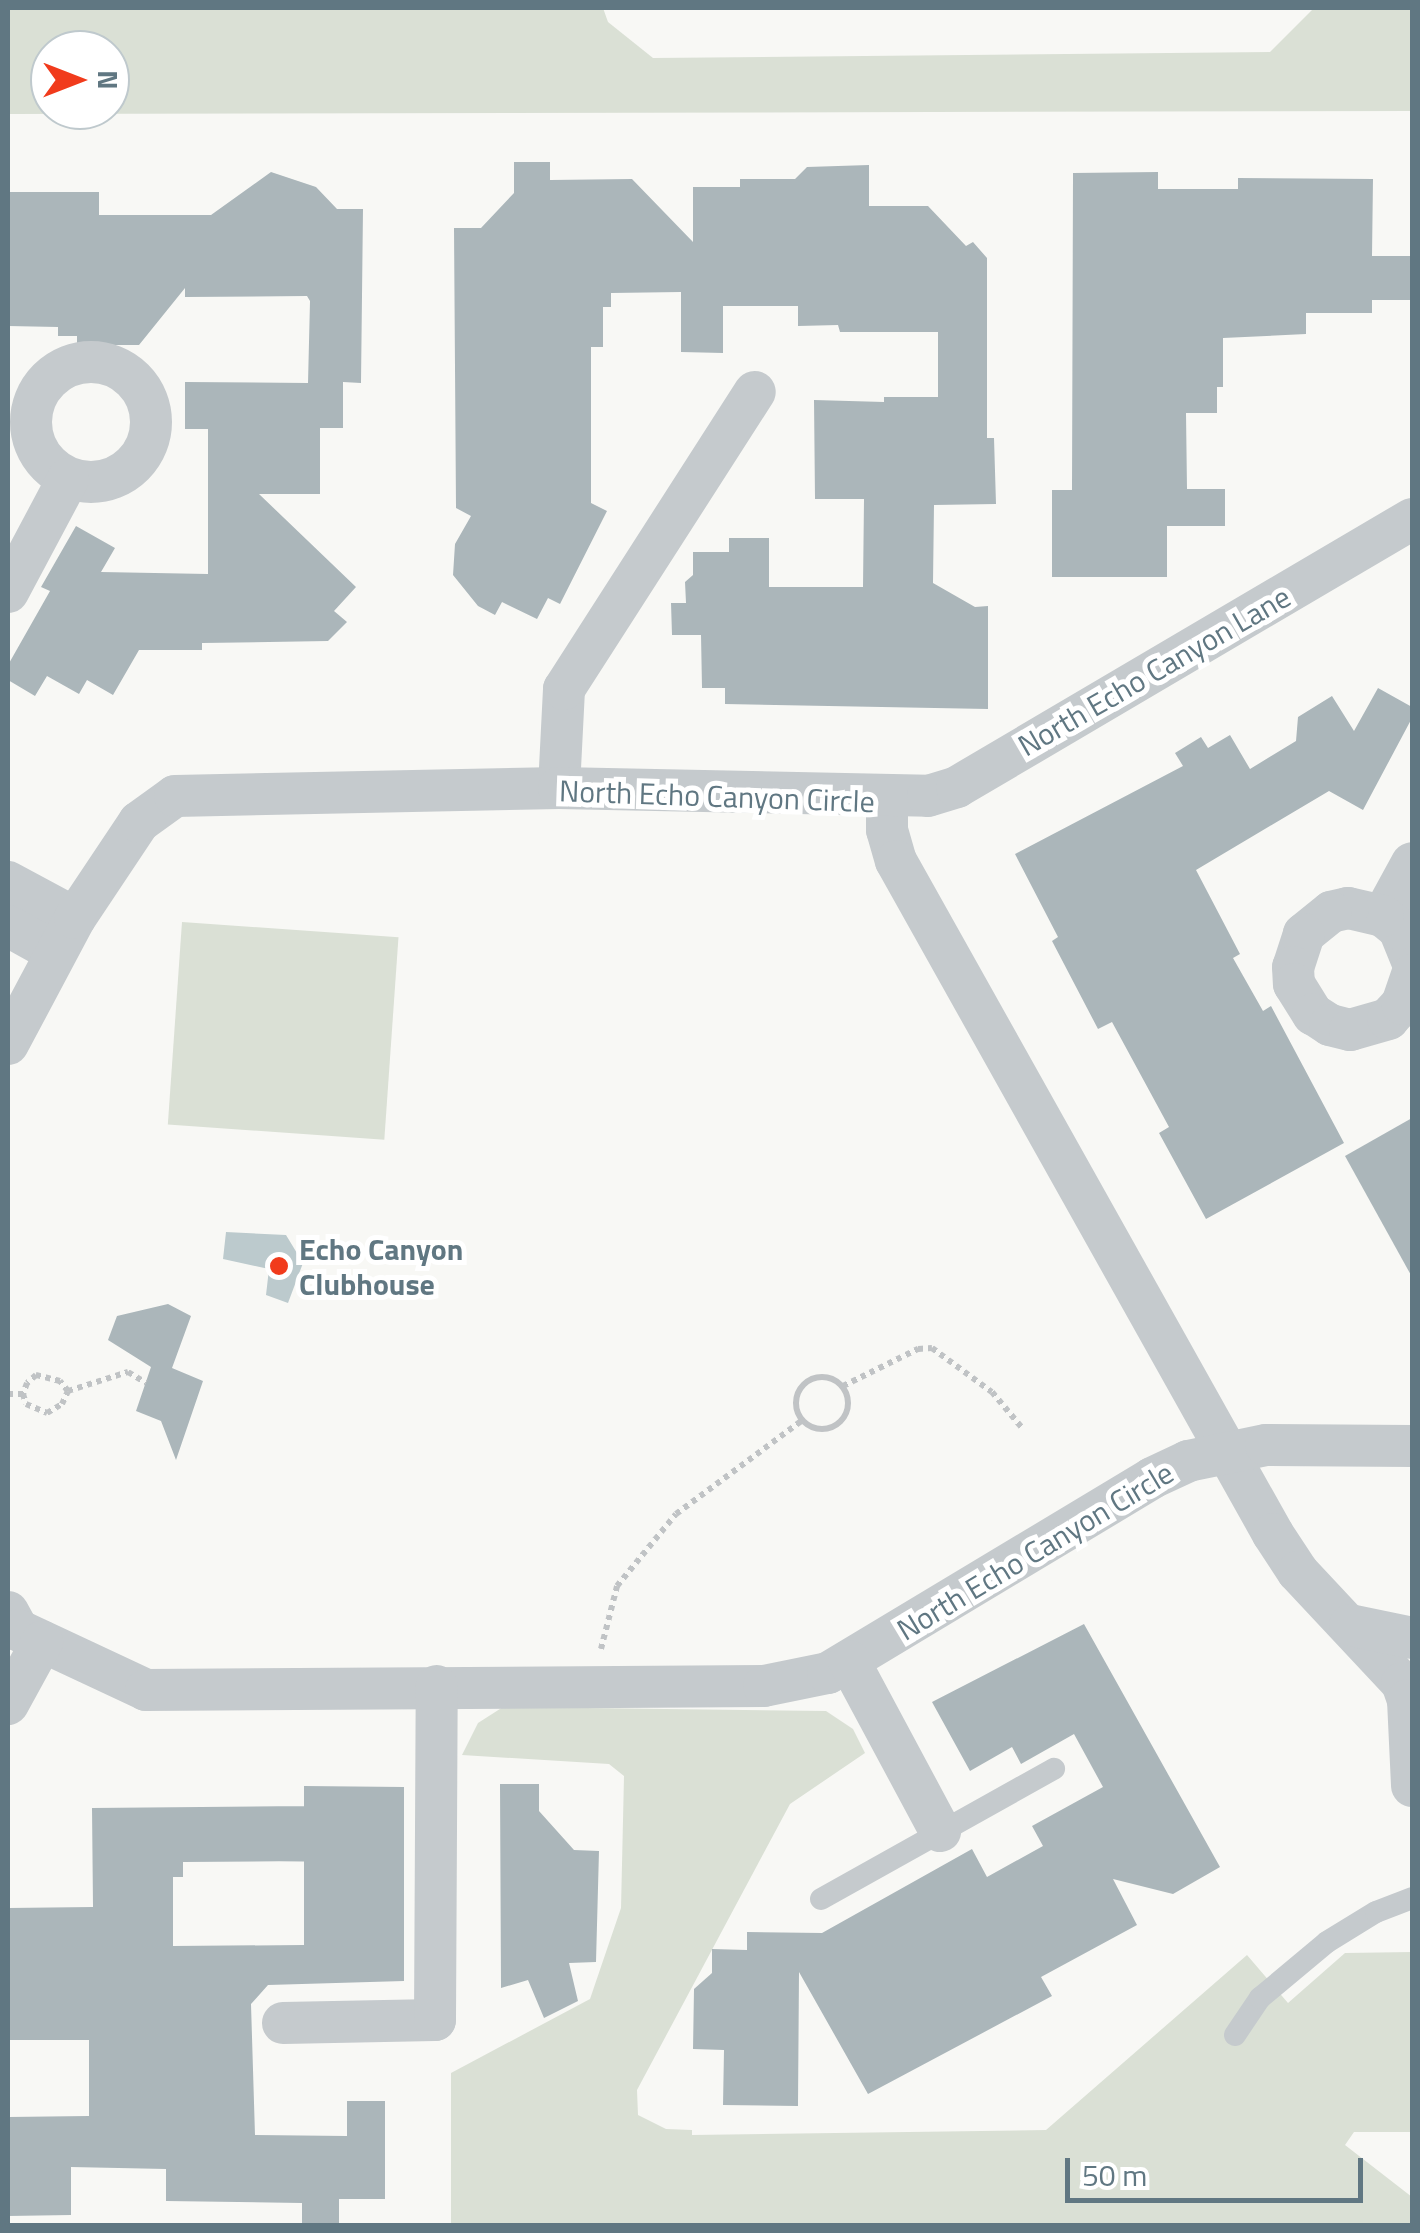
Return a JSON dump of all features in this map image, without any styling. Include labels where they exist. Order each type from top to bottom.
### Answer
[{"type":"street","points":[[559,788],[564,689],[755,392]]},
{"type":"street","points":[[8,592],[68,479]]},
{"type":"street","name":"North Echo Canyon Lane","points":[[887,798],[928,796],[958,787],[1412,520]]},
{"type":"street","name":"North Echo Canyon Circle","points":[[8,1044],[65,935],[138,822],[175,796],[559,788],[887,798],[887,830],[896,861],[1226,1452],[1298,1572],[1402,1682],[1408,1700],[1412,1786]]},
{"type":"street","points":[[1383,916],[1412,862]]},
{"type":"street","points":[[8,882],[65,935]]},
{"type":"street","points":[[1412,961],[1398,929],[1383,916],[1348,908],[1331,912],[1304,934],[1292,967],[1302,1000],[1330,1025],[1370,1028],[1388,1019],[1402,1004],[1412,975]]},
{"type":"street","points":[[8,926],[65,935]]},
{"type":"street","name":"North Echo Canyon Circle","points":[[8,1612],[18,1630],[146,1690],[764,1686],[828,1673],[1152,1478],[1188,1461],[1266,1445],[1412,1446]]},
{"type":"street","points":[[1350,1625],[1412,1638]]},
{"type":"street","points":[[8,1704],[42,1642]]},
{"type":"street","points":[[849,1661],[940,1832]]},
{"type":"street","points":[[283,2023],[436,2020],[437,1686]]},
{"type":"lane","points":[[820,1899],[1054,1769]]},
{"type":"lane","points":[[1234,2036],[1260,1998],[1327,1942],[1376,1912],[1412,1898]]},
{"type":"path","points":[[843,1386],[918,1349],[932,1348],[1009,1411],[1023,1430]]},
{"type":"path","points":[[68,1392],[60,1381],[36,1376],[27,1382],[23,1394],[26,1404],[47,1413],[62,1404],[68,1392],[128,1372],[146,1382]]},
{"type":"path","points":[[832,1378],[843,1386],[849,1398],[848,1412],[840,1424],[827,1430],[802,1420],[796,1408],[797,1394],[805,1382],[832,1378]]},
{"type":"path","points":[[8,1394],[23,1394]]},
{"type":"path","points":[[600,1685],[603,1626],[617,1586],[676,1514],[802,1420]]},
{"type":"shaded area","points":[[8,8],[603,8],[608,22],[653,58],[1270,52],[1314,8],[1412,8],[1412,111],[130,114],[130,30],[30,30],[30,114],[8,114]]},
{"type":"shaded area","points":[[182,922],[398,937],[384,1140],[168,1125]]},
{"type":"shaded area","name":"Echo Canyon Clubhouse","points":[[226,1232],[286,1235],[303,1263],[288,1303],[266,1295],[269,1269],[223,1259]]},
{"type":"shaded area","points":[[503,1707],[826,1711],[853,1729],[865,1753],[790,1804],[637,2090],[638,2115],[666,2129],[692,2130],[692,2135],[1046,2130],[1247,1955],[1288,2003],[1345,1953],[1412,1952],[1412,2132],[1354,2132],[1345,2145],[1412,2197],[1412,2225],[451,2226],[451,2073],[590,1999],[621,1908],[624,1776],[609,1764],[462,1755],[478,1723]]},
{"type":"building","points":[[514,162],[550,162],[550,180],[632,179],[693,242],[693,187],[740,187],[740,179],[795,179],[807,167],[869,165],[869,206],[928,206],[966,246],[973,242],[987,258],[987,438],[994,438],[996,504],[934,505],[933,583],[975,607],[988,606],[988,709],[725,704],[725,688],[702,688],[701,635],[672,635],[671,603],[686,603],[685,582],[693,575],[693,552],[729,552],[729,538],[769,538],[769,587],[863,587],[864,499],[815,499],[814,400],[884,402],[884,397],[938,397],[938,332],[840,332],[838,325],[798,326],[798,306],[723,306],[723,353],[681,352],[681,292],[611,293],[611,307],[603,307],[603,347],[591,347],[591,503],[607,511],[560,604],[548,598],[537,619],[502,602],[495,615],[478,606],[453,575],[455,544],[471,516],[456,508],[454,228],[481,228],[514,193]]},
{"type":"building","points":[[271,172],[316,187],[337,209],[363,209],[361,383],[343,382],[343,428],[320,428],[320,494],[259,494],[356,587],[334,611],[347,622],[328,641],[202,643],[202,650],[139,650],[113,695],[87,680],[79,694],[47,676],[35,696],[8,680],[8,665],[50,591],[41,587],[76,526],[115,548],[101,572],[208,574],[208,429],[185,429],[185,382],[308,383],[310,301],[307,296],[185,297],[185,288],[139,345],[77,345],[77,336],[58,336],[58,327],[8,326],[8,192],[99,192],[99,215],[211,215]]},
{"type":"building","points":[[1158,172],[1158,189],[1238,189],[1238,178],[1373,179],[1372,256],[1412,256],[1412,300],[1372,300],[1372,313],[1306,313],[1306,334],[1223,338],[1223,387],[1217,387],[1217,413],[1186,413],[1187,489],[1225,489],[1225,526],[1167,526],[1167,577],[1052,577],[1052,490],[1072,490],[1073,173]]},
{"type":"building","points":[[1378,688],[1412,707],[1412,718],[1363,810],[1329,791],[1196,870],[1240,954],[1233,958],[1263,1011],[1271,1006],[1344,1143],[1206,1219],[1159,1133],[1169,1127],[1112,1022],[1098,1029],[1052,941],[1058,937],[1015,854],[1183,766],[1175,753],[1201,737],[1208,748],[1230,735],[1250,769],[1296,741],[1298,717],[1332,696],[1354,731]]},
{"type":"building","points":[[1412,1118],[1412,1277],[1345,1156]]},
{"type":"building","points":[[168,1304],[191,1316],[172,1368],[203,1381],[176,1460],[161,1421],[136,1411],[151,1367],[108,1340],[117,1316]]},
{"type":"building","points":[[1084,1624],[1220,1867],[1173,1894],[1113,1879],[1137,1925],[1041,1977],[1052,1996],[868,2094],[799,1972],[798,2106],[723,2105],[724,2050],[693,2049],[694,1989],[712,1973],[712,1949],[747,1950],[747,1932],[822,1933],[972,1849],[987,1877],[1043,1846],[1032,1826],[1103,1787],[1074,1734],[1021,1764],[1012,1747],[970,1771],[932,1702]]},
{"type":"building","points":[[500,1784],[539,1784],[539,1811],[574,1850],[599,1851],[596,1962],[569,1963],[578,2001],[544,2018],[528,1980],[501,1988]]},
{"type":"building","points":[[304,1786],[404,1787],[404,1981],[268,1985],[251,2004],[255,2135],[347,2136],[347,2101],[385,2101],[385,2199],[339,2199],[339,2226],[302,2226],[302,2203],[166,2201],[166,2169],[71,2167],[71,2215],[8,2216],[8,2117],[89,2116],[89,2040],[8,2040],[8,1908],[93,1907],[92,1808],[304,1806]],"holes":[[[304,1861],[304,1945],[173,1946],[173,1877],[183,1877],[183,1862]]]},
{"type":"place","name":"Echo Canyon Clubhouse","points":[[279,1266]]}]
